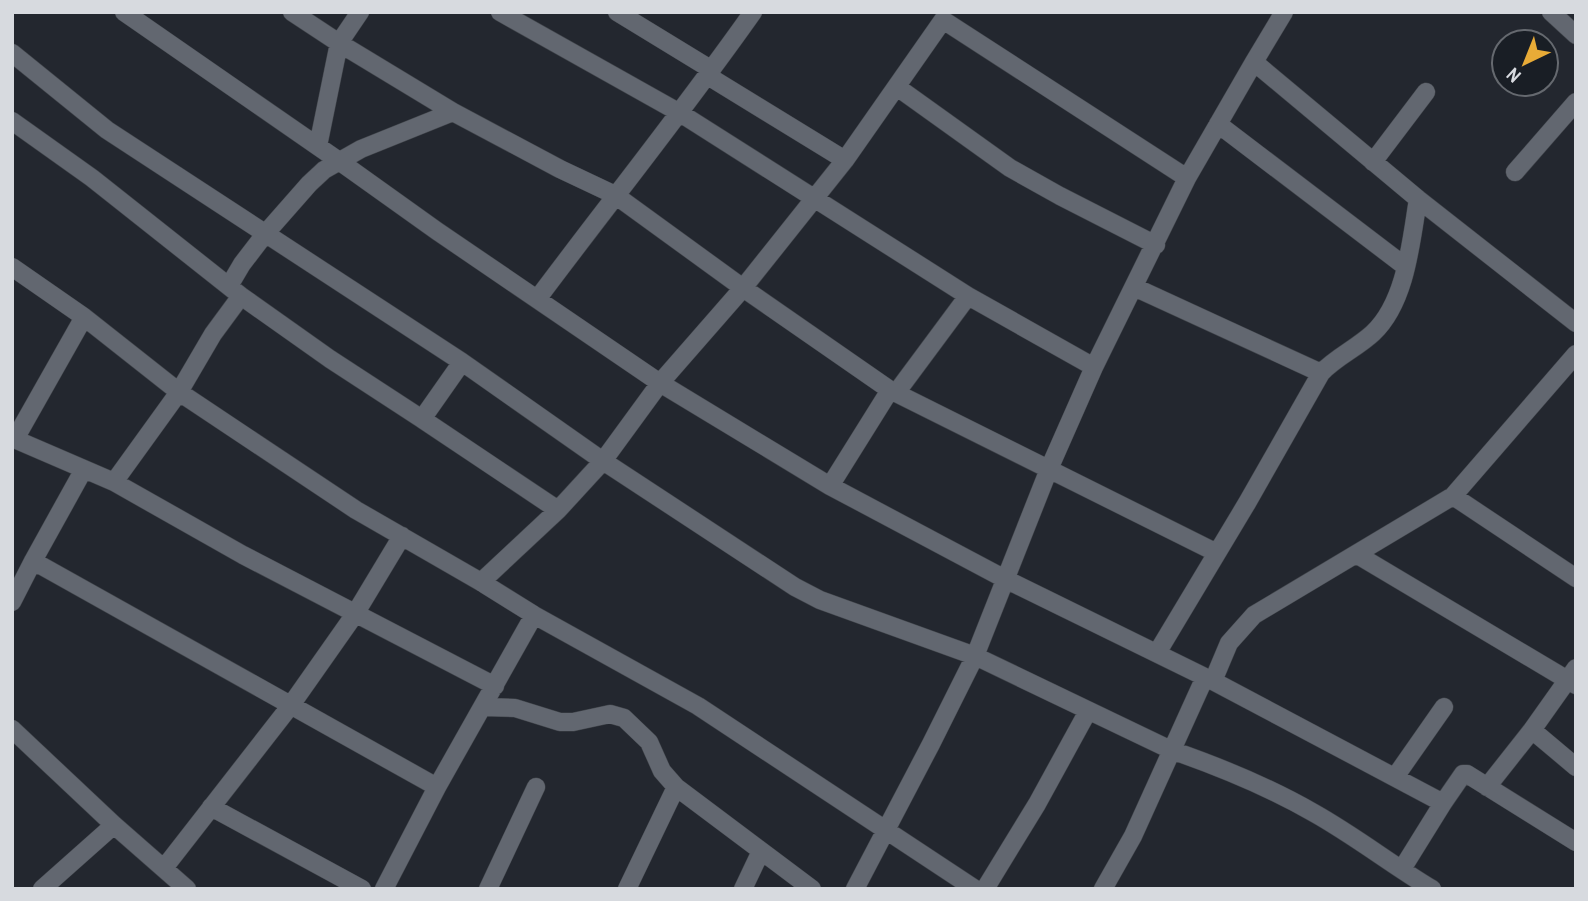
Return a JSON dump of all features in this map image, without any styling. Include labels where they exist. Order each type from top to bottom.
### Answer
[{"type":"street","points":[[124,12],[660,383],[830,486],[1005,579],[1209,679],[1443,803]]},
{"type":"street","points":[[292,12],[453,111],[560,169],[615,195],[893,392],[1217,552]]},
{"type":"street","points":[[318,146],[339,43],[360,12]]},
{"type":"street","points":[[500,12],[680,113],[968,296],[1094,367]]},
{"type":"street","points":[[617,12],[845,160]]},
{"type":"street","points":[[538,298],[680,113],[753,12]]},
{"type":"street","points":[[855,889],[975,656],[1049,469],[1094,367],[1187,178],[1284,12]]},
{"type":"street","points":[[1551,12],[1576,35]]},
{"type":"street","points":[[481,582],[558,510],[603,461],[660,383],[743,288],[845,160],[944,16],[1187,178]]},
{"type":"street","points":[[12,53],[107,130],[462,362],[603,461],[795,587],[820,600],[975,656],[1171,750],[1278,794],[1315,813],[1429,888]]},
{"type":"street","points":[[1254,62],[1418,199],[1576,323]]},
{"type":"street","points":[[897,87],[1010,168],[1156,245]]},
{"type":"street","points":[[1373,162],[1426,92]]},
{"type":"street","points":[[1515,172],[1576,102]]},
{"type":"street","points":[[114,482],[179,392],[235,291],[242,264],[309,184],[324,170],[361,149],[453,111]]},
{"type":"street","points":[[12,121],[92,178],[235,291],[330,359],[558,510]]},
{"type":"street","points":[[1218,124],[1406,267]]},
{"type":"street","points":[[1157,653],[1321,373],[1374,333],[1388,315],[1406,267],[1418,199]]},
{"type":"street","points":[[12,267],[84,317],[179,392],[356,510],[534,615],[698,706],[975,889]]},
{"type":"street","points":[[1135,287],[1321,373]]},
{"type":"street","points":[[830,486],[893,392],[968,296]]},
{"type":"street","points":[[84,317],[13,438],[114,482],[243,555],[495,686]]},
{"type":"street","points":[[1108,887],[1171,750],[1229,643],[1254,615],[1453,496],[1576,354]]},
{"type":"street","points":[[422,419],[462,362]]},
{"type":"street","points":[[12,602],[84,469]]},
{"type":"street","points":[[1453,496],[1576,578]]},
{"type":"street","points":[[164,868],[291,705],[355,614],[402,537]]},
{"type":"street","points":[[1356,554],[1573,678],[1488,786]]},
{"type":"street","points":[[33,561],[437,787]]},
{"type":"street","points":[[384,889],[437,787],[534,615]]},
{"type":"street","points":[[483,707],[515,708],[560,722],[610,714],[625,718],[649,742],[662,771],[676,787],[812,889]]},
{"type":"street","points":[[1395,777],[1444,707]]},
{"type":"street","points":[[985,889],[1037,804],[1088,711]]},
{"type":"street","points":[[12,729],[187,889]]},
{"type":"street","points":[[1532,730],[1576,768]]},
{"type":"street","points":[[1402,869],[1463,774],[1488,786],[1576,842]]},
{"type":"street","points":[[488,889],[536,787]]},
{"type":"street","points":[[626,889],[676,787]]},
{"type":"street","points":[[211,807],[362,889]]},
{"type":"street","points":[[42,889],[114,825]]},
{"type":"street","points":[[743,889],[761,851]]}]
